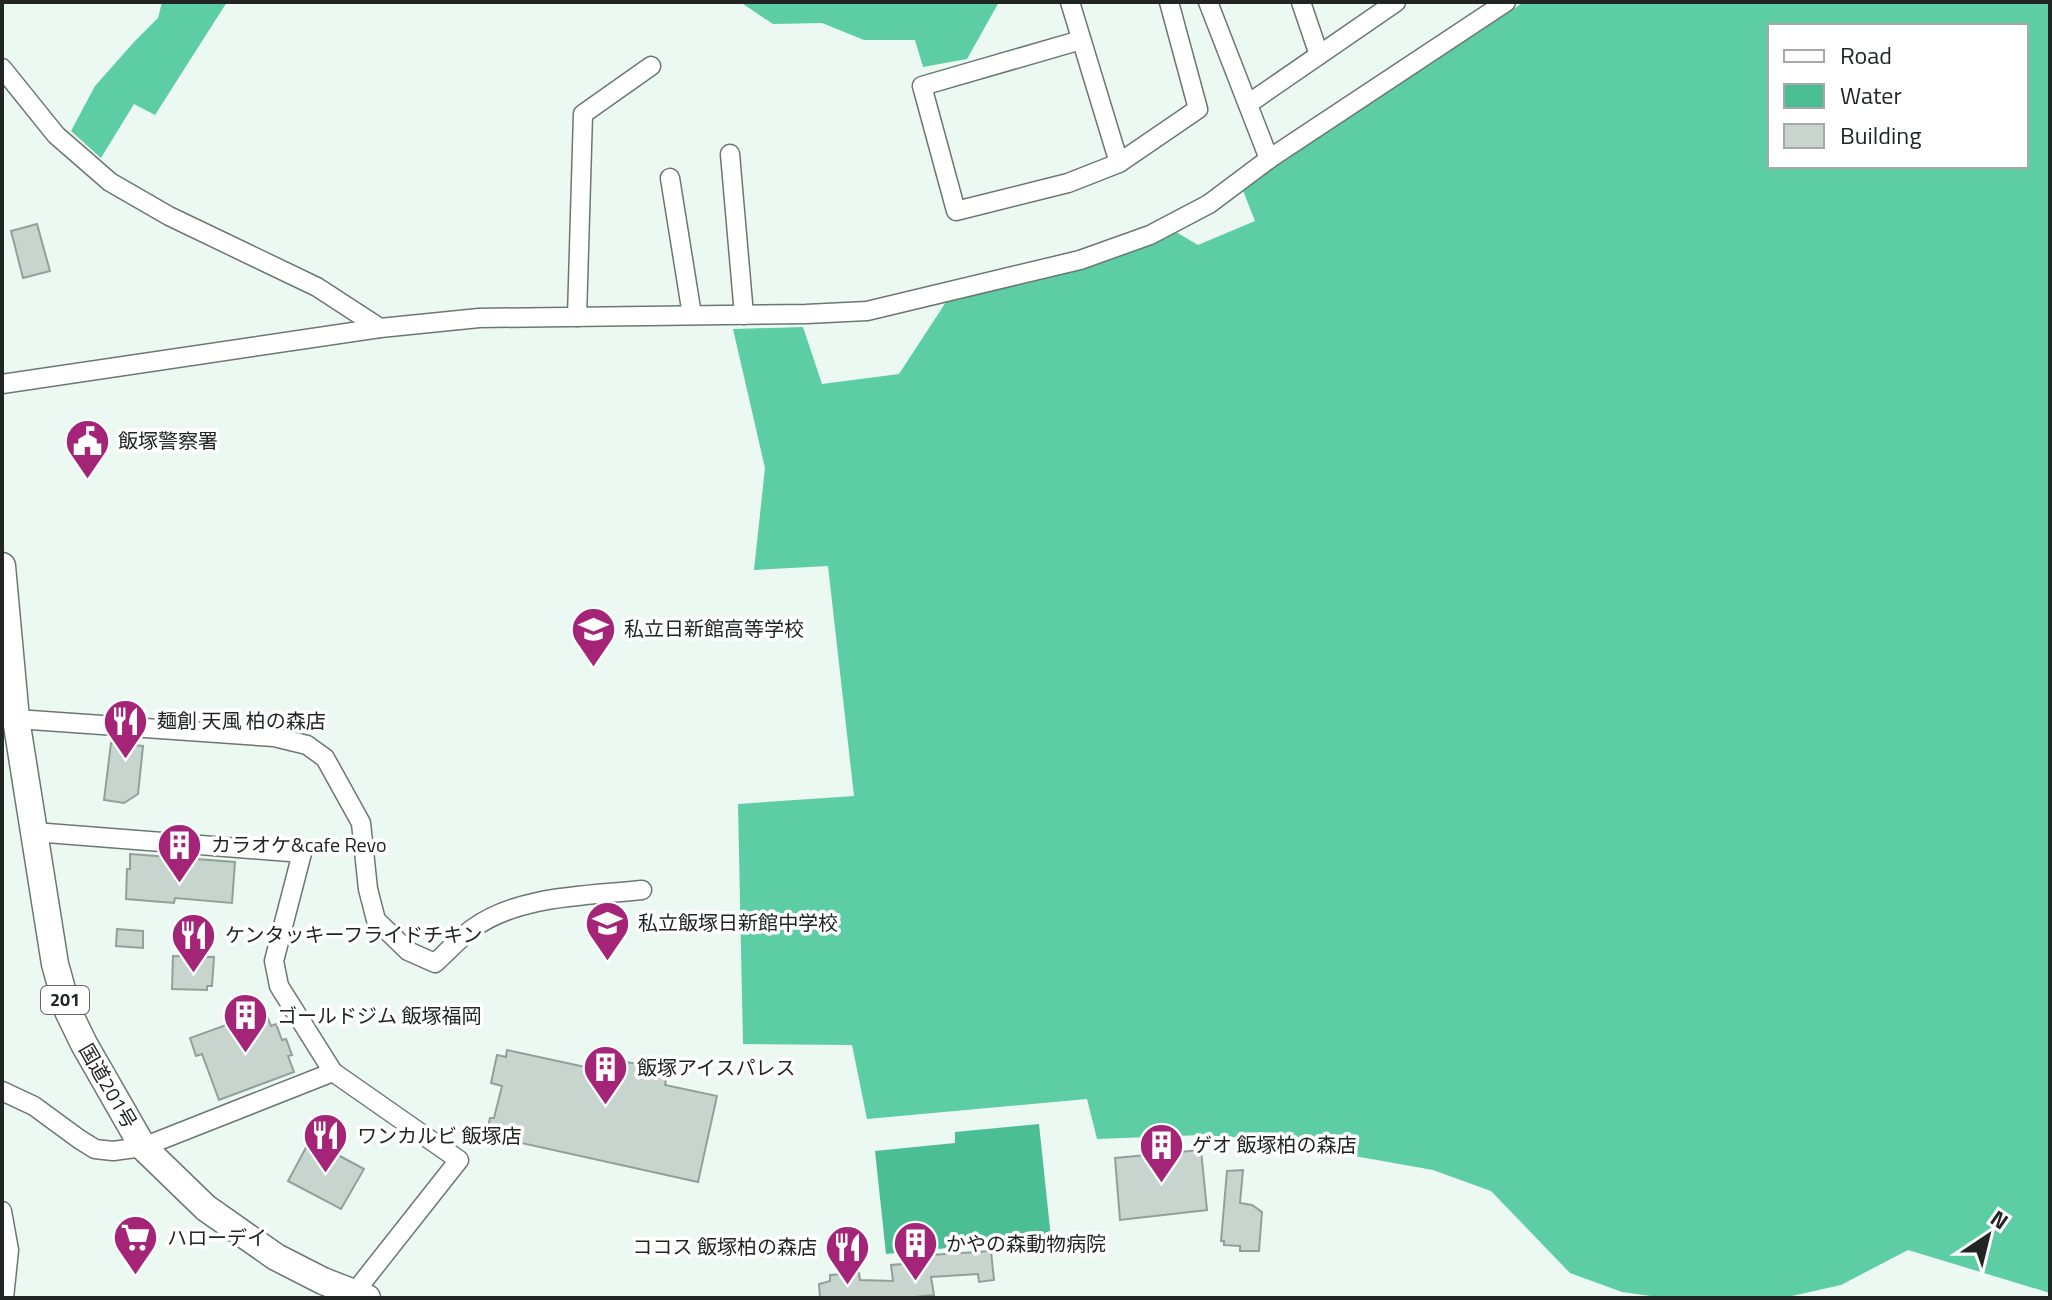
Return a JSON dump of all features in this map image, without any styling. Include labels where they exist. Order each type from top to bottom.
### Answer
[{"type":"highway","name":"国道201号","points":[[2,566],[16,719],[55,964],[68,1011],[84,1044],[143,1147],[206,1208],[276,1257],[323,1281],[360,1295]]},
{"type":"street","points":[[1070,2],[1119,163]]},
{"type":"street","points":[[1081,40],[922,86],[956,211],[1068,183],[1119,163],[1198,109],[1169,2]]},
{"type":"street","points":[[1208,2],[1269,159]]},
{"type":"street","points":[[1301,2],[1319,55]]},
{"type":"street","points":[[1248,104],[1396,2]]},
{"type":"street","points":[[2,384],[380,328],[479,318],[867,311],[1080,260],[1150,235],[1209,204],[1269,159],[1506,2]]},
{"type":"street","points":[[577,317],[583,114],[651,66]]},
{"type":"street","points":[[2,68],[56,135],[110,182],[169,216],[317,287],[380,328]]},
{"type":"street","points":[[730,154],[744,315]]},
{"type":"street","points":[[670,178],[692,315]]},
{"type":"street","points":[[16,719],[274,737],[307,745],[325,758],[361,823],[368,889],[376,920],[408,951],[435,963],[474,928],[515,907],[642,890]]},
{"type":"street","points":[[34,832],[302,853],[274,961],[279,986],[333,1072],[459,1160],[360,1295]]},
{"type":"street","points":[[2,1091],[34,1106],[95,1149],[113,1151],[143,1147],[333,1072]]},
{"type":"street","points":[[2,1211],[9,1250],[4,1298]]},
{"type":"shaded area","points":[[162,2],[227,2],[155,115],[134,104],[101,158],[71,131],[95,86],[158,18]]},
{"type":"shaded area","points":[[740,2],[999,2],[967,59],[923,67],[915,40],[864,40],[822,23],[773,24]]},
{"type":"shaded area","points":[[1524,2],[2050,2],[2050,1293],[1908,1250],[1841,1285],[1783,1298],[1665,1298],[1622,1292],[1570,1273],[1491,1191],[1433,1170],[1259,1139],[1202,1135],[1097,1139],[1087,1099],[867,1119],[852,1045],[743,1044],[738,804],[854,796],[828,566],[754,570],[765,468],[733,329],[803,327],[822,384],[899,374],[946,302],[1088,267],[1176,232],[1198,245],[1255,221],[1242,188]]},
{"type":"water","points":[[1039,1124],[1051,1238],[886,1254],[875,1151],[955,1143],[955,1132]]},
{"type":"building","points":[[37,224],[50,271],[23,278],[11,231]]},
{"type":"building","name":"麺創 天風 柏の森店","points":[[111,743],[143,746],[138,794],[124,803],[104,800]]},
{"type":"building","name":"カラオケ&cafe Revo","points":[[130,854],[235,862],[232,903],[175,898],[174,903],[126,899]]},
{"type":"building","points":[[117,929],[143,931],[143,948],[116,946]]},
{"type":"building","name":"ケンタッキーフライドチキン","points":[[173,956],[214,957],[212,986],[207,986],[207,990],[172,989]]},
{"type":"building","name":"ゴールドジム 飯塚福岡","points":[[265,1011],[271,1026],[276,1024],[282,1040],[286,1039],[294,1072],[219,1100],[202,1054],[196,1056],[190,1038]]},
{"type":"building","name":"飯塚アイスパレス","points":[[507,1050],[613,1073],[616,1060],[668,1070],[665,1085],[717,1096],[698,1182],[508,1140],[507,1145],[485,1140],[502,1086],[491,1083],[497,1055],[506,1057]]},
{"type":"building","name":"ワンカルビ 飯塚店","points":[[310,1140],[364,1169],[341,1209],[288,1181]]},
{"type":"building","name":"ゲオ 飯塚柏の森店","points":[[1201,1150],[1207,1210],[1120,1220],[1115,1158]]},
{"type":"building","points":[[1243,1170],[1240,1203],[1252,1205],[1262,1212],[1259,1251],[1240,1251],[1240,1246],[1224,1245],[1221,1241],[1227,1171]]},
{"type":"building","points":[[991,1251],[994,1280],[979,1282],[978,1274],[931,1277],[934,1295],[820,1298],[819,1284],[830,1281],[830,1275],[859,1273],[860,1280],[893,1281],[891,1265],[915,1263],[915,1256]]},
{"type":"place","name":"飯塚警察署","points":[[87,480]]},
{"type":"place","name":"私立日新館高等学校","points":[[593,668]]},
{"type":"place","name":"麺創 天風 柏の森店","points":[[126,760]]},
{"type":"place","name":"カラオケ&cafe Revo","points":[[180,884]]},
{"type":"place","name":"私立飯塚日新館中学校","points":[[607,962]]},
{"type":"place","name":"ケンタッキーフライドチキン","points":[[194,974]]},
{"type":"place","name":"ゴールドジム 飯塚福岡","points":[[246,1055]]},
{"type":"place","name":"飯塚アイスパレス","points":[[606,1107]]},
{"type":"place","name":"ワンカルビ 飯塚店","points":[[326,1175]]},
{"type":"place","name":"ゲオ 飯塚柏の森店","points":[[1161,1184]]},
{"type":"place","name":"ハローデイ","points":[[136,1277]]},
{"type":"place","name":"かやの森動物病院","points":[[915,1283]]},
{"type":"place","name":"ココス 飯塚柏の森店","points":[[848,1286]]}]
